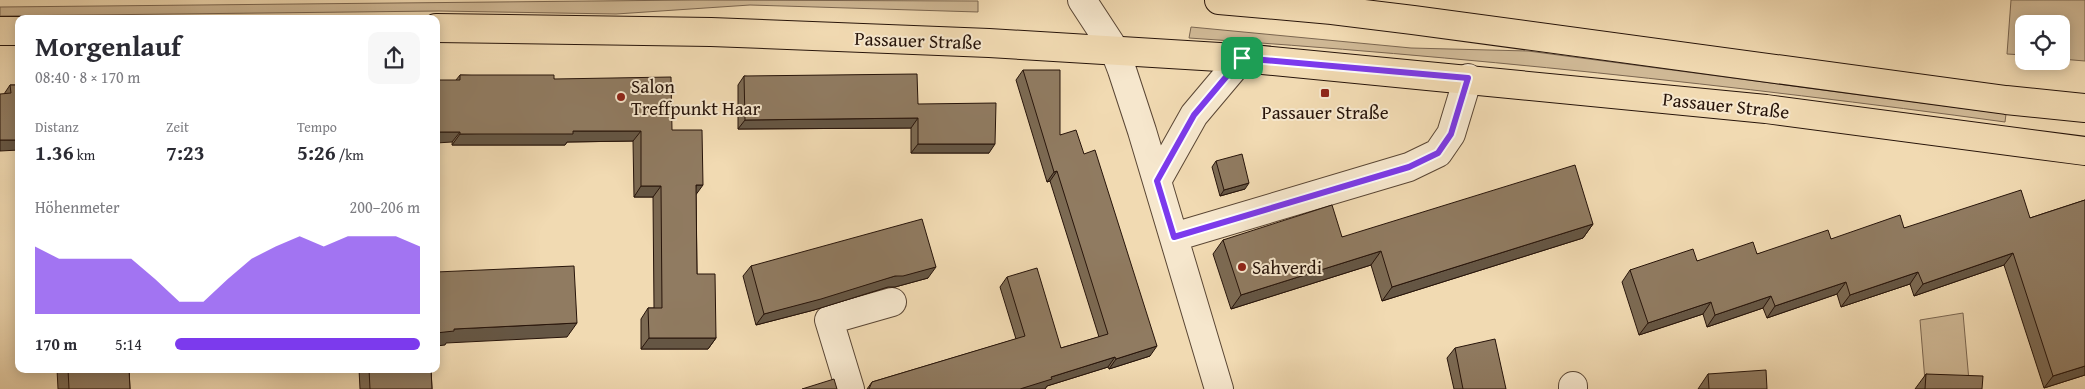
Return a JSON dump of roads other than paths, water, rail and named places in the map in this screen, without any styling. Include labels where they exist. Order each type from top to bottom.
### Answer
[{"type":"main road","points":[[1219,0],[1332,10],[1413,20],[2006,100],[2085,108]]},
{"type":"main road","name":"Passauer Straße","points":[[440,28],[719,32],[1114,49],[1242,58],[1468,78],[1766,109],[2085,151]]},
{"type":"main road","points":[[0,31],[15,31]]},
{"type":"street","points":[[1082,0],[1114,49],[1122,70],[1174,237],[1216,388]]},
{"type":"street","points":[[1157,181],[1194,115],[1242,58]]},
{"type":"street","points":[[1174,237],[1409,167],[1438,153],[1451,134],[1468,78]]},
{"type":"street","points":[[850,389],[829,320],[892,302]]},
{"type":"place","name":"Passauer Straße","points":[[1325,93]]},
{"type":"place","name":"Salon Treffpunkt Haar","points":[[621,97]]},
{"type":"place","name":"Sahverdi","points":[[1242,267]]}]
